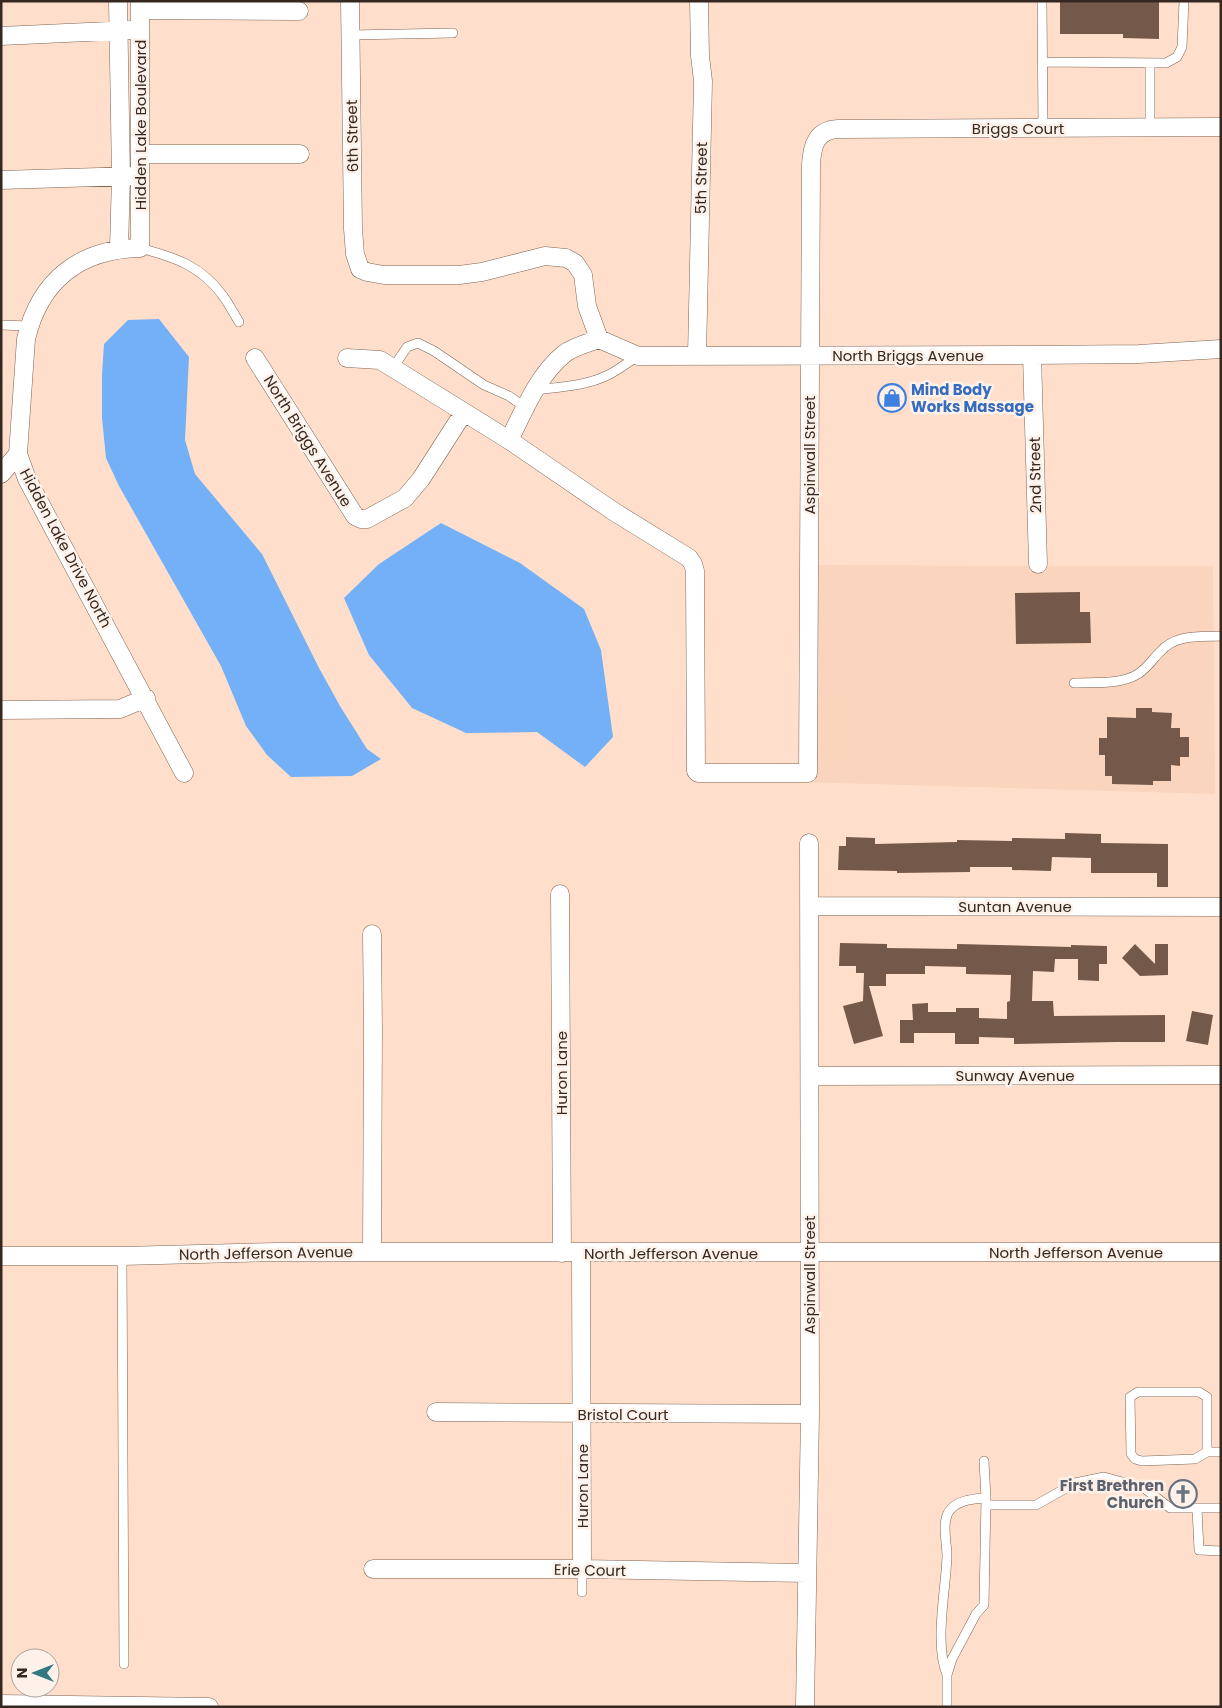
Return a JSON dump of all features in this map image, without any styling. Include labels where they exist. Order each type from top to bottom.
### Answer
[{"type":"street","points":[[118,1],[121,177],[119,248]]},
{"type":"street","name":"6th Street","points":[[350,1],[353,229],[355,254],[360,269],[384,275],[459,275],[482,272],[545,256],[566,258],[575,263],[583,275],[587,306],[599,339]]},
{"type":"street","name":"5th Street","points":[[696,356],[702,81],[699,1]]},
{"type":"street","points":[[140,5],[299,11]]},
{"type":"street","name":"Hidden Lake Boulevard","points":[[140,5],[140,248]]},
{"type":"street","points":[[1,36],[139,30]]},
{"type":"street","name":"Briggs Court","points":[[818,138],[826,131],[832,130],[1221,127]]},
{"type":"street","name":"Aspinwall Street","points":[[509,440],[613,511],[689,558],[693,564],[695,571],[696,772],[808,773],[810,165],[812,149],[818,138]]},
{"type":"street","points":[[140,154],[300,154]]},
{"type":"street","points":[[1,180],[140,176]]},
{"type":"street","name":"Hidden Lake Drive North","points":[[140,248],[119,248],[90,257],[71,267],[59,277],[38,304],[29,326],[26,348],[18,454],[27,479],[146,698],[184,773]]},
{"type":"street","points":[[347,358],[380,360],[509,440],[535,390],[549,369],[565,353],[599,339]]},
{"type":"street","name":"North Briggs Avenue","points":[[599,339],[638,356],[1139,354],[1221,349]]},
{"type":"street","name":"2nd Street","points":[[1032,355],[1038,564]]},
{"type":"street","name":"North Briggs Avenue","points":[[255,358],[355,516],[361,519],[367,519],[405,498],[421,479],[464,412]]},
{"type":"street","points":[[1,474],[18,454]]},
{"type":"street","points":[[1,710],[120,709],[146,698]]},
{"type":"street","name":"Aspinwall Street","points":[[805,1707],[810,1414],[808,843]]},
{"type":"street","name":"Huron Lane","points":[[560,894],[562,1253]]},
{"type":"street","name":"Suntan Avenue","points":[[809,906],[1221,907]]},
{"type":"street","points":[[372,934],[372,1252]]},
{"type":"street","name":"Sunway Avenue","points":[[810,1076],[1221,1075]]},
{"type":"street","name":"North Jefferson Avenue","points":[[1,1256],[122,1256],[277,1252],[1221,1252]]},
{"type":"street","name":"Huron Lane","points":[[581,1253],[582,1570]]},
{"type":"street","name":"Bristol Court","points":[[436,1412],[810,1414]]},
{"type":"street","name":"Erie Court","points":[[373,1570],[807,1573]]},
{"type":"street","points":[[1,1704],[209,1707]]},
{"type":"lane","points":[[1042,1],[1043,128]]},
{"type":"lane","points":[[1042,62],[1150,64],[1166,63],[1173,60],[1179,55],[1182,47],[1184,1]]},
{"type":"lane","points":[[351,35],[453,33]]},
{"type":"lane","points":[[1150,64],[1150,127]]},
{"type":"lane","points":[[140,248],[169,255],[188,264],[207,278],[223,296],[240,322]]},
{"type":"lane","points":[[1,325],[29,326]]},
{"type":"lane","points":[[393,368],[407,347],[418,343],[434,351],[484,385],[509,396],[526,408]]},
{"type":"lane","points":[[535,390],[585,384],[598,380],[638,356]]},
{"type":"lane","points":[[1074,683],[1118,681],[1132,677],[1139,674],[1168,644],[1177,639],[1221,636]]},
{"type":"lane","points":[[122,1256],[124,1664]]},
{"type":"lane","points":[[1207,1452],[1207,1397],[1199,1392],[1138,1392],[1130,1397],[1130,1454],[1135,1460],[1195,1460],[1207,1452],[1221,1452]]},
{"type":"lane","points":[[947,1707],[947,1675],[952,1659],[976,1614],[984,1606],[986,1502],[984,1461]]},
{"type":"lane","points":[[947,1675],[942,1663],[942,1622],[947,1557],[947,1514],[954,1506],[966,1500],[1036,1505],[1075,1483],[1104,1478],[1144,1488],[1170,1508],[1221,1508]]},
{"type":"lane","points":[[1198,1508],[1199,1550],[1221,1550]]},
{"type":"lane","points":[[582,1570],[582,1592]]},
{"type":"shaded area","points":[[817,565],[1029,566],[1029,572],[1046,572],[1046,566],[1213,566],[1215,794],[801,782],[816,780]]},
{"type":"water","points":[[159,319],[189,357],[185,440],[195,474],[262,554],[340,706],[367,749],[381,759],[352,776],[291,777],[267,755],[246,726],[221,666],[119,486],[106,458],[102,418],[104,344],[128,320]]},
{"type":"water","points":[[441,523],[520,563],[584,609],[601,650],[613,737],[585,767],[537,732],[466,733],[412,708],[369,655],[344,598],[379,564]]},
{"type":"building","points":[[1060,1],[1159,1],[1159,39],[1123,38],[1123,34],[1060,34]]},
{"type":"building","points":[[1080,592],[1080,612],[1090,612],[1091,643],[1016,644],[1015,593]]},
{"type":"building","points":[[1136,708],[1152,708],[1152,712],[1172,713],[1171,728],[1180,728],[1180,737],[1189,737],[1189,757],[1180,757],[1180,766],[1171,765],[1171,781],[1153,781],[1153,785],[1112,784],[1112,776],[1105,776],[1105,755],[1099,755],[1099,738],[1107,738],[1107,717],[1136,718]]},
{"type":"building","points":[[1065,833],[1101,834],[1101,843],[1168,844],[1168,887],[1157,887],[1157,873],[1091,873],[1091,858],[1052,857],[1051,871],[1012,870],[1012,867],[970,867],[970,872],[897,873],[897,871],[838,870],[839,846],[846,846],[846,837],[875,838],[875,844],[957,842],[957,840],[1012,841],[1012,838],[1065,839]]},
{"type":"building","points":[[840,943],[887,944],[887,948],[957,949],[957,944],[1107,946],[1107,964],[1099,964],[1099,981],[1078,980],[1078,959],[1055,959],[1054,972],[1033,971],[1032,1001],[1053,1001],[1054,1016],[1165,1015],[1165,1042],[1014,1044],[1014,1038],[979,1037],[979,1044],[955,1044],[955,1033],[914,1033],[914,1043],[900,1043],[900,1020],[913,1020],[912,1004],[928,1003],[928,1012],[956,1012],[956,1008],[979,1008],[979,1018],[1007,1019],[1007,1002],[1010,1001],[1011,975],[966,974],[966,967],[925,966],[925,974],[886,974],[886,986],[869,986],[883,1036],[854,1044],[843,1006],[863,1001],[864,973],[856,973],[856,966],[839,966]]},
{"type":"building","points":[[1135,944],[1155,964],[1155,944],[1168,944],[1168,975],[1140,976],[1122,958]]},
{"type":"building","points":[[1192,1011],[1213,1015],[1208,1045],[1186,1041]]},
{"type":"place","name":"Mind Body Works Massage","points":[[892,398]]},
{"type":"place","name":"First Brethren Church","points":[[1183,1494]]}]
